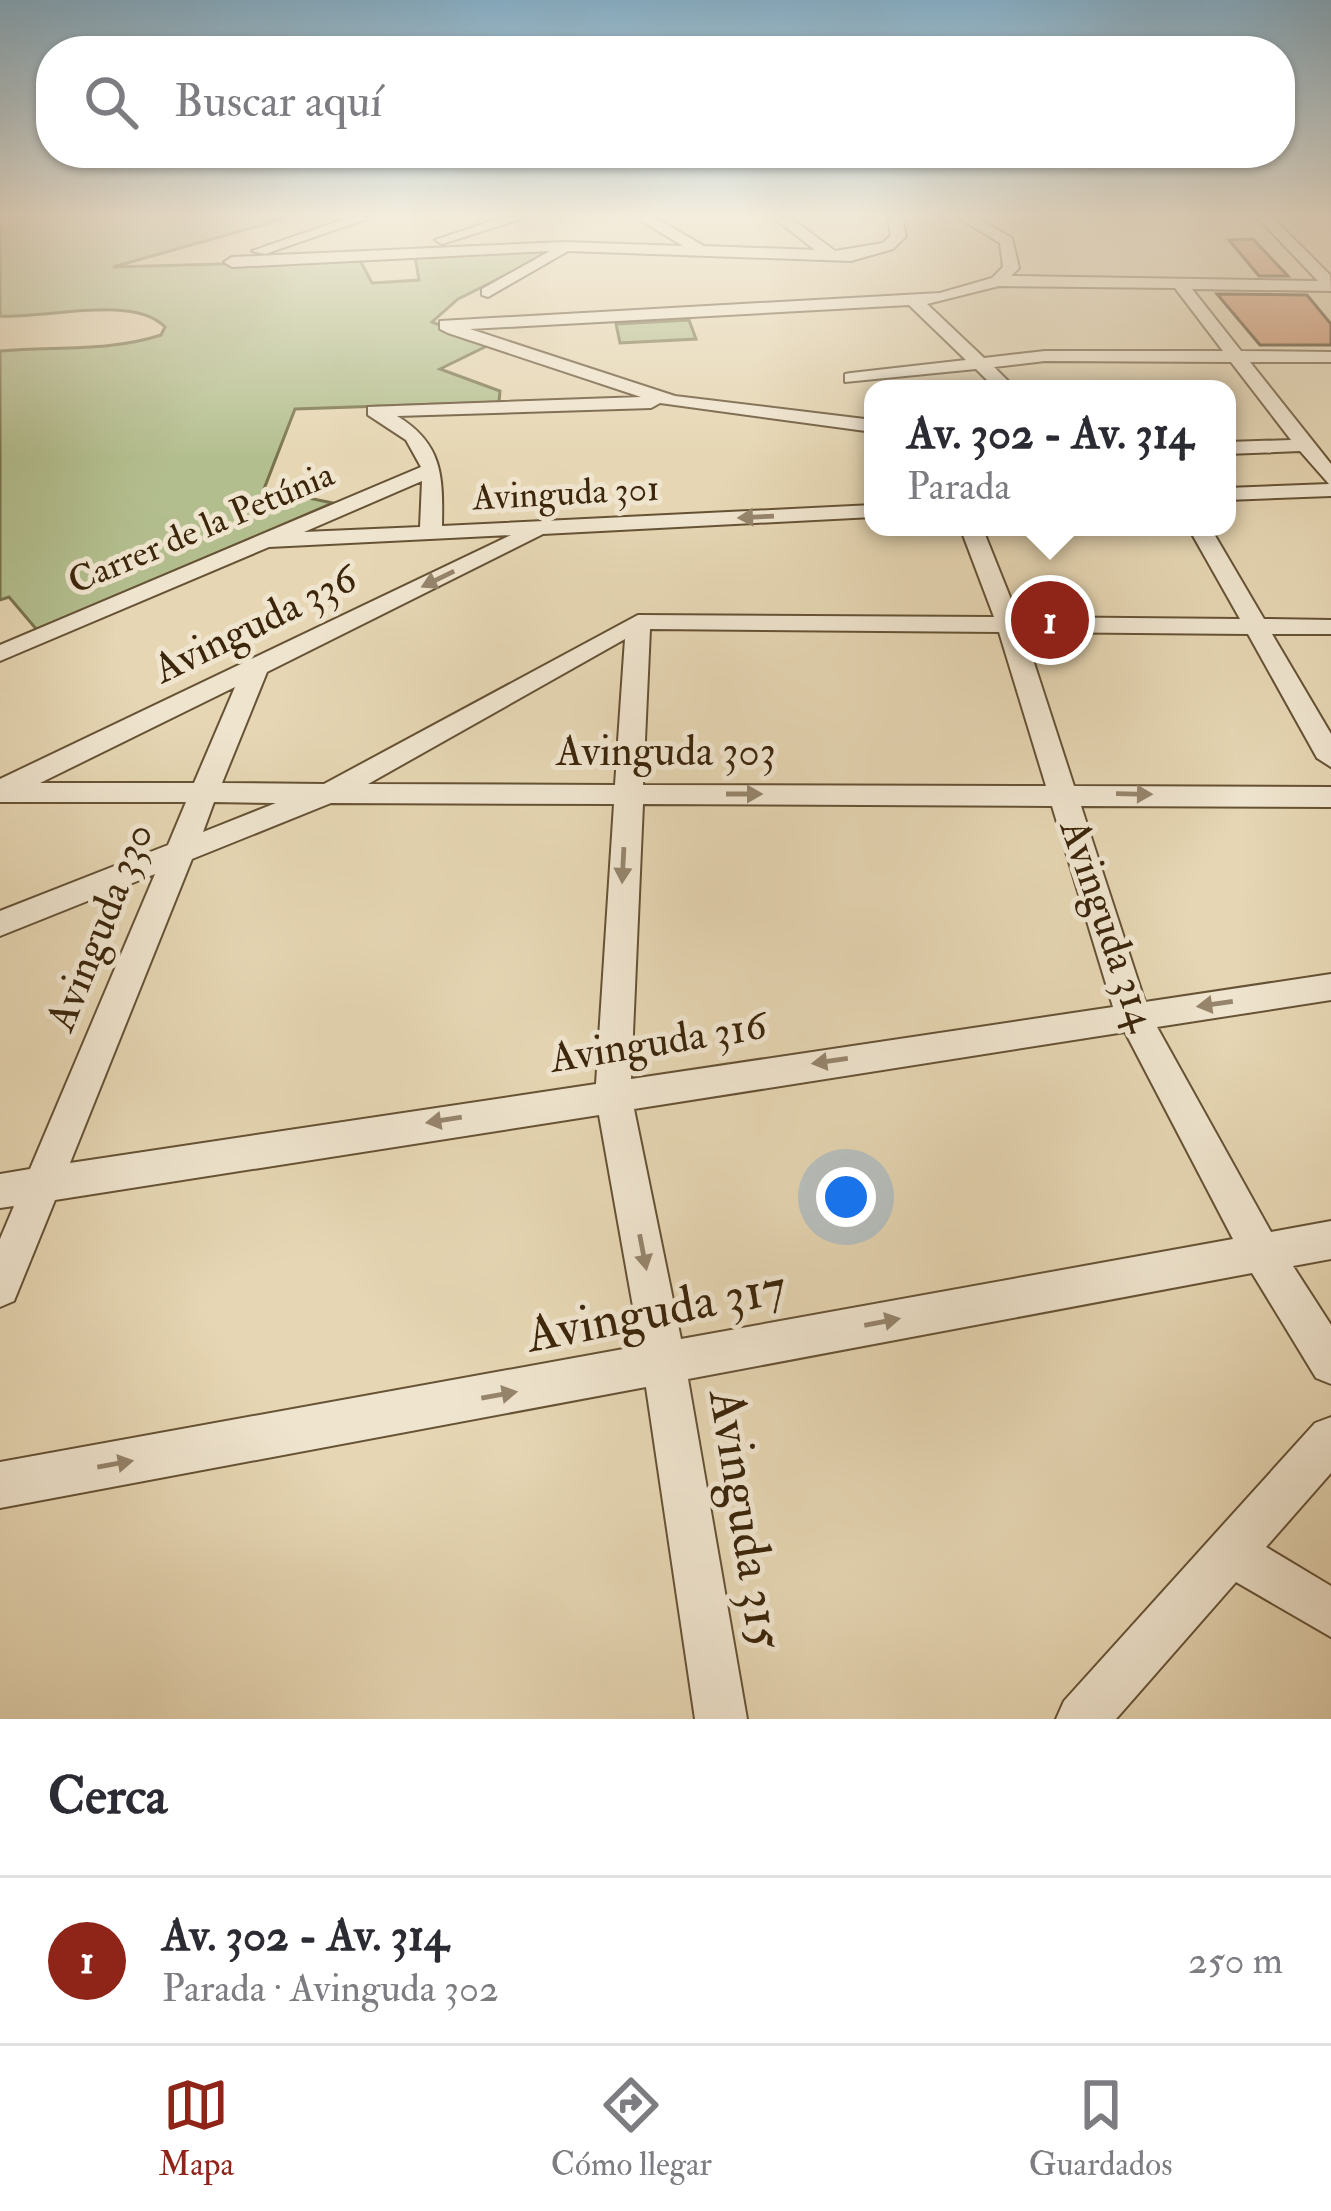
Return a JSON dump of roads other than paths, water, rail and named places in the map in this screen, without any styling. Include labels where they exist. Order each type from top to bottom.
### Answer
[{"type":"street","points":[[672,401],[446,325],[927,298]]},
{"type":"street","points":[[1190,298],[1331,478]]},
{"type":"street","points":[[915,301],[998,380]]},
{"type":"street","points":[[851,378],[1046,356],[1331,357]]},
{"type":"street","points":[[431,532],[430,452],[414,432],[375,411],[672,401],[864,425]]},
{"type":"street","points":[[1236,448],[1304,445]]},
{"type":"street","name":"Carrer de la Petúnia","points":[[0,654],[431,470]]},
{"type":"street","points":[[1236,494],[1331,490]]},
{"type":"street","name":"Avinguda 301","points":[[262,541],[864,511]]},
{"type":"street","name":"Avinguda 336","points":[[3,785],[543,527]]},
{"type":"street","name":"Avinguda 314","points":[[975,536],[1009,624],[1133,1016],[1260,1250],[1331,1363]]},
{"type":"street","points":[[1204,536],[1331,758]]},
{"type":"street","points":[[0,924],[331,792],[638,622],[1331,627]]},
{"type":"street","name":"Avinguda 315","points":[[638,622],[613,1094],[664,1364],[721,1719]]},
{"type":"street","name":"Avinguda 330","points":[[0,1287],[256,667]]},
{"type":"street","name":"Avinguda 303","points":[[3,785],[205,792],[1331,796]]},
{"type":"street","name":"Avinguda 316","points":[[0,1191],[1331,987]]},
{"type":"street","name":"Avinguda 317","points":[[0,1485],[1331,1240]]},
{"type":"street","points":[[1082,1719],[1331,1439]]},
{"type":"street","points":[[1229,1551],[1331,1613]]},
{"type":"place","name":"Av. 302 - Av. 314","points":[[1050,620]]}]
